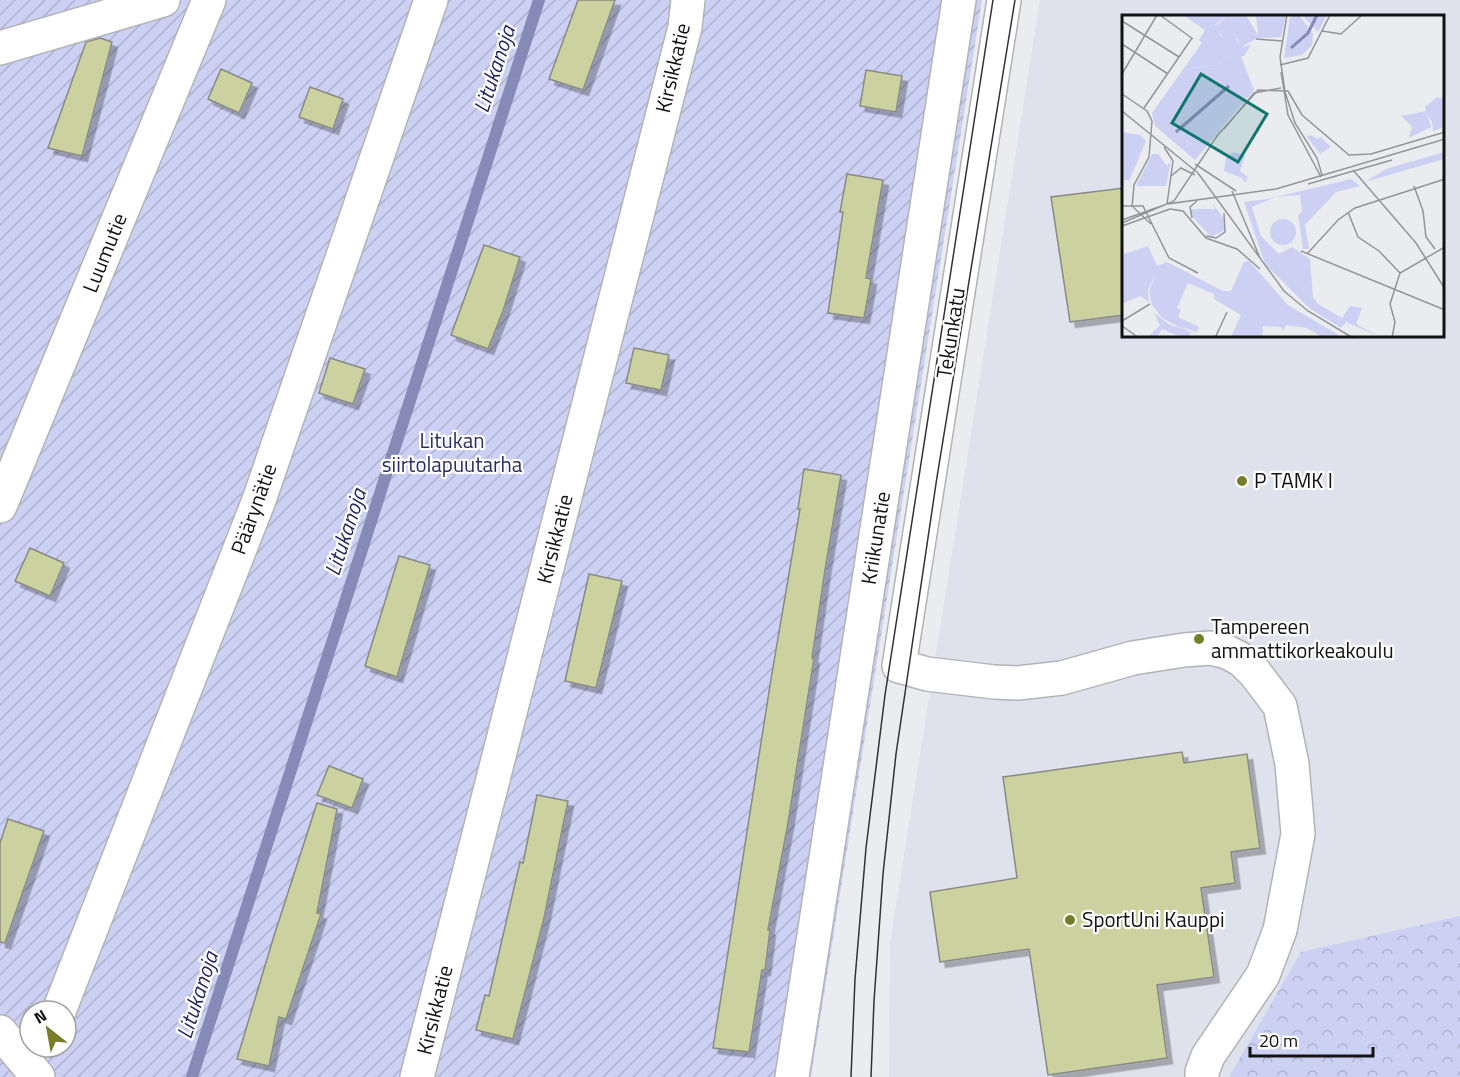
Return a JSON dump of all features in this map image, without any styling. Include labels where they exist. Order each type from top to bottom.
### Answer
[{"type":"street","points":[[0,48],[163,0]]},
{"type":"street","name":"Luumutie","points":[[0,506],[209,0]]},
{"type":"street","name":"Päärynätie","points":[[64,999],[259,500],[431,0]]},
{"type":"street","name":"Kirsikkatie","points":[[417,1077],[685,27],[688,0]]},
{"type":"street","name":"Kriikunatie","points":[[792,1077],[959,0]]},
{"type":"street","name":"Tekunkatu","points":[[1004,0],[899,666],[927,674],[1018,683],[1062,678],[1133,658],[1210,648],[1227,652],[1242,660],[1280,706],[1292,764],[1298,834],[1280,930],[1263,975],[1208,1056],[1202,1077]]},
{"type":"street","points":[[0,1032],[38,1068]]},
{"type":"shaded area","name":"Tampereen ammattikorkeakoulu","points":[[1040,0],[1460,0],[1460,1077],[889,1077],[890,943]]},
{"type":"green space","name":"Litukan siirtolapuutarha","points":[[0,0],[982,0],[811,1077],[0,1077]]},
{"type":"green space","points":[[1460,916],[1460,1077],[1229,1077],[1301,952]]},
{"type":"building","points":[[578,0],[615,0],[583,90],[549,79]]},
{"type":"building","points":[[100,38],[112,42],[82,156],[48,148],[86,42]]},
{"type":"building","points":[[221,69],[252,83],[239,113],[208,99]]},
{"type":"building","points":[[866,70],[902,76],[896,112],[860,106]]},
{"type":"building","points":[[310,87],[343,99],[333,129],[299,117]]},
{"type":"building","points":[[847,174],[883,180],[866,278],[871,279],[864,318],[828,313]]},
{"type":"building","points":[[1122,188],[1122,315],[1070,322],[1051,197]]},
{"type":"building","points":[[484,245],[520,257],[488,349],[451,335]]},
{"type":"building","points":[[634,348],[669,355],[661,390],[626,383]]},
{"type":"building","points":[[330,358],[365,369],[353,404],[319,393]]},
{"type":"building","points":[[804,469],[841,475],[788,823],[768,930],[770,930],[765,970],[762,970],[749,1052],[713,1048],[800,509],[798,509]]},
{"type":"building","points":[[30,548],[64,563],[50,596],[15,581]]},
{"type":"building","points":[[399,556],[430,565],[397,677],[365,666]]},
{"type":"building","points":[[589,574],[622,581],[596,688],[565,681]]},
{"type":"building","name":"SportUni Kauppi","points":[[1182,752],[1184,763],[1247,754],[1260,848],[1231,852],[1235,883],[1201,888],[1214,977],[1157,985],[1167,1058],[1048,1075],[1029,949],[940,962],[930,892],[1017,878],[1003,777]]},
{"type":"building","points":[[329,766],[363,779],[352,808],[317,795]]},
{"type":"building","points":[[537,795],[568,801],[544,918],[513,1039],[476,1030],[485,995],[489,996],[520,862],[523,863]]},
{"type":"building","points":[[317,803],[337,809],[317,913],[321,914],[286,1019],[279,1017],[269,1066],[237,1059],[273,939]]},
{"type":"building","points":[[8,819],[44,831],[5,943],[0,942],[0,843]]},
{"type":"waterway","name":"Litukanoja","points":[[192,1077],[539,0]]},
{"type":"tram line","points":[[851,1077],[855,979],[866,848],[885,695],[993,0]]},
{"type":"tram line","points":[[871,1077],[883,874],[896,754],[937,477],[1015,0]]},
{"type":"place","name":"P TAMK I","points":[[1242,481]]},
{"type":"place","name":"Tampereen ammattikorkeakoulu","points":[[1199,639]]},
{"type":"place","name":"SportUni Kauppi","points":[[1070,920]]}]
